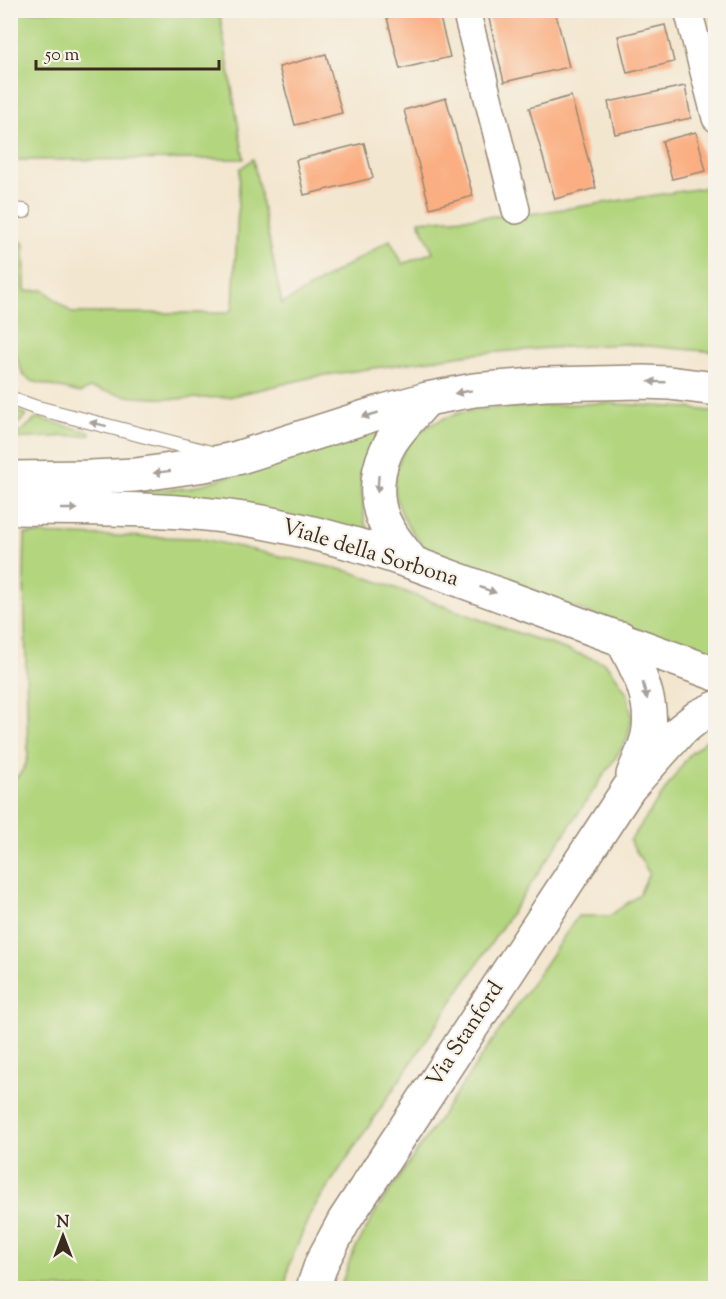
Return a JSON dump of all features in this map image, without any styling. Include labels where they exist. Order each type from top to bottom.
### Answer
[{"type":"street","points":[[466,10],[516,210]]},
{"type":"street","points":[[688,10],[716,118]]},
{"type":"street","points":[[10,478],[136,475],[181,469],[237,458],[355,419],[427,399],[474,390],[545,384],[654,382],[716,389]]},
{"type":"street","points":[[413,563],[392,536],[383,519],[378,501],[378,484],[382,461],[392,441],[427,399]]},
{"type":"street","name":"Viale della Sorbona","points":[[10,508],[163,510],[234,518],[310,532],[413,563],[716,674]]},
{"type":"street","name":"Via Stanford","points":[[621,638],[646,692],[649,716],[647,736],[628,788]]},
{"type":"street","name":"Via Stanford","points":[[313,1288],[322,1262],[344,1221],[628,788],[681,731],[699,716],[716,708]]},
{"type":"lane","points":[[10,397],[34,407],[199,451],[237,458]]},
{"type":"green space","points":[[10,11],[219,11],[244,159],[11,160]]},
{"type":"green space","points":[[253,159],[282,304],[390,240],[403,264],[433,252],[419,221],[530,214],[715,186],[715,352],[626,344],[471,354],[313,377],[228,397],[178,399],[133,397],[90,388],[80,393],[32,381],[23,375],[12,344],[10,241],[20,240],[24,244],[25,291],[44,290],[72,313],[228,313],[233,308],[240,169]]},
{"type":"green space","points":[[602,403],[690,408],[715,412],[715,661],[432,553],[411,531],[403,517],[397,501],[395,485],[398,463],[409,444],[434,423],[464,412],[496,408]]},
{"type":"green space","points":[[11,408],[27,415],[11,427]]},
{"type":"green space","points":[[37,418],[90,432],[90,435],[12,439]]},
{"type":"green space","points":[[382,429],[360,472],[365,524],[374,537],[86,493],[190,488]]},
{"type":"green space","points":[[25,534],[199,538],[352,572],[605,663],[628,695],[632,719],[626,742],[311,1212],[289,1265],[285,1288],[11,1288],[10,781],[22,771],[28,756]]},
{"type":"green space","points":[[715,733],[715,1283],[694,1288],[340,1288],[351,1257],[376,1211],[578,916],[609,916],[639,895],[649,873],[630,841],[689,755]]},
{"type":"building","points":[[385,10],[438,10],[450,57],[400,69]]},
{"type":"building","points":[[487,10],[555,10],[569,67],[504,82]]},
{"type":"building","points":[[716,15],[716,34],[715,34],[710,16]]},
{"type":"building","points":[[665,25],[674,62],[627,73],[618,36]]},
{"type":"building","points":[[326,54],[342,113],[295,125],[279,67]]},
{"type":"building","points":[[685,86],[691,118],[615,134],[608,102]]},
{"type":"building","points":[[571,96],[596,188],[555,199],[529,108]]},
{"type":"building","points":[[446,98],[473,196],[430,208],[404,110]]},
{"type":"building","points":[[696,132],[706,171],[672,179],[662,141]]},
{"type":"building","points":[[364,143],[373,178],[304,195],[296,160]]}]
